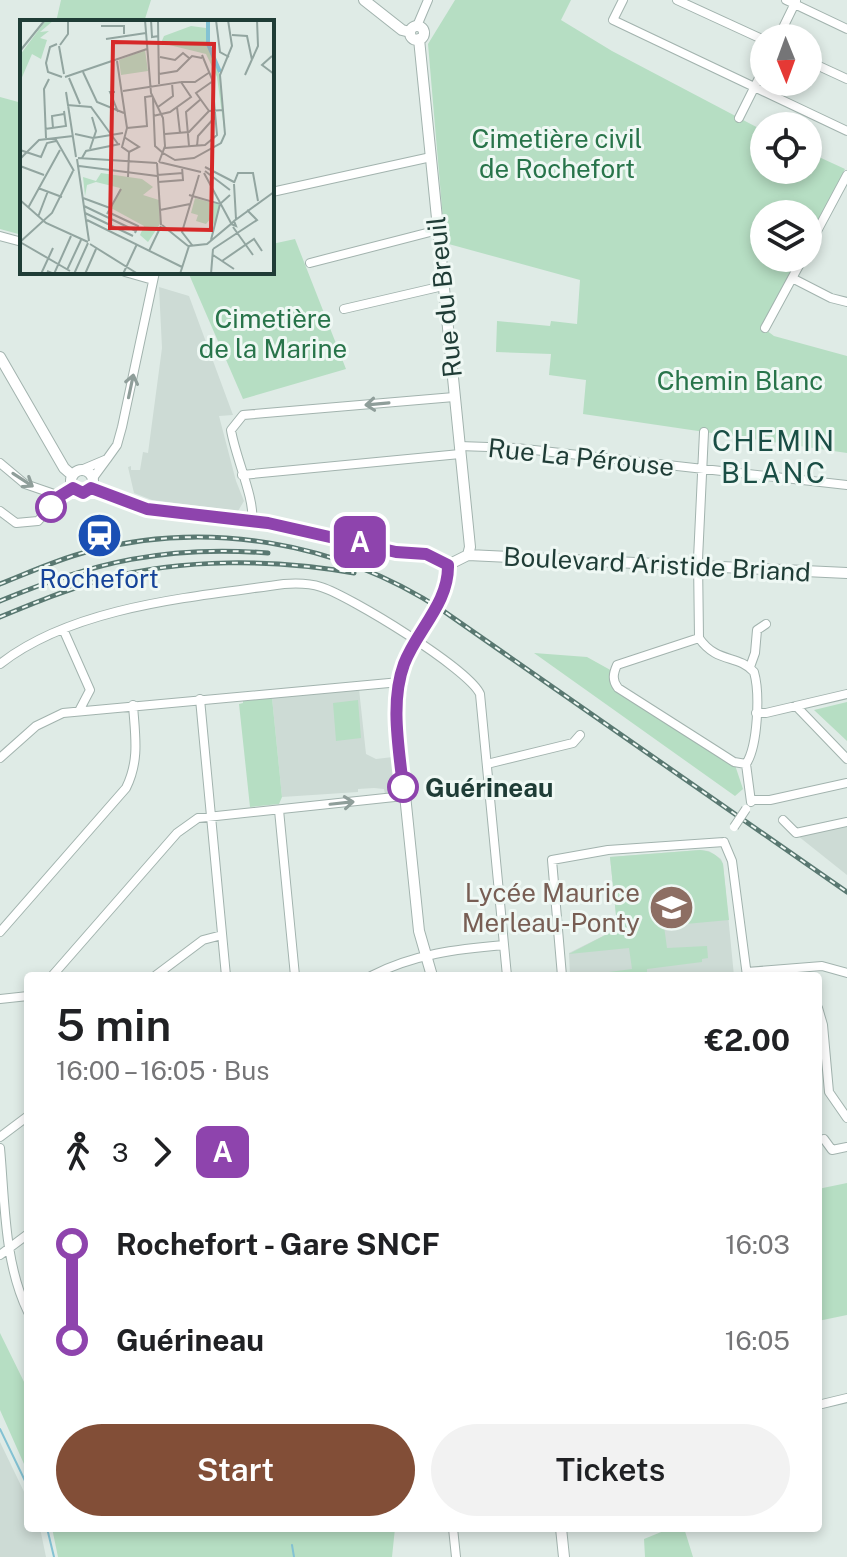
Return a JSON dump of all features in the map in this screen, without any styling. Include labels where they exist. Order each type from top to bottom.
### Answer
[{"type":"street","points":[[364,0],[402,30],[415,33],[428,0]]},
{"type":"street","points":[[623,0],[613,20],[750,86]]},
{"type":"street","points":[[677,0],[750,34]]},
{"type":"street","points":[[783,24],[792,1],[847,29]]},
{"type":"street","name":"Rue du Breuil","points":[[415,33],[431,157],[470,547],[468,555]]},
{"type":"street","points":[[822,67],[847,79]]},
{"type":"street","points":[[739,118],[751,96]]},
{"type":"street","points":[[772,96],[847,131]]},
{"type":"street","points":[[274,192],[431,157]]},
{"type":"street","points":[[822,222],[847,175]]},
{"type":"street","points":[[310,263],[438,230]]},
{"type":"street","points":[[0,236],[20,241]]},
{"type":"street","points":[[765,328],[795,272]]},
{"type":"street","points":[[107,459],[77,472],[70,482],[73,488],[83,493],[117,445],[154,276]]},
{"type":"street","points":[[792,278],[831,298],[847,302]]},
{"type":"street","points":[[344,309],[443,286]]},
{"type":"street","points":[[0,357],[64,468],[89,472],[92,483],[147,509],[252,520],[396,552],[426,554],[448,565]]},
{"type":"street","points":[[252,520],[253,510],[231,430],[243,415],[454,397]]},
{"type":"street","points":[[704,432],[699,638],[715,655],[750,667],[757,681],[754,746],[746,764],[752,800],[724,842]]},
{"type":"street","name":"Rue La Pérouse","points":[[242,475],[460,450],[516,448],[847,485]]},
{"type":"street","points":[[0,463],[25,484],[60,496]]},
{"type":"street","points":[[0,511],[24,525],[40,519],[60,496],[73,488]]},
{"type":"street","points":[[448,565],[468,555]]},
{"type":"street","name":"Boulevard Aristide Briand","points":[[468,555],[847,573]]},
{"type":"street","points":[[430,972],[419,931],[397,717],[404,665],[448,583],[448,565]]},
{"type":"street","points":[[0,664],[24,646],[83,622],[158,603],[297,583],[334,592],[416,640],[476,685],[481,704],[507,972]]},
{"type":"street","points":[[750,667],[757,630],[766,624]]},
{"type":"street","points":[[63,629],[90,690],[79,711]]},
{"type":"street","points":[[699,638],[617,665],[614,682],[618,688],[734,762],[746,764]]},
{"type":"street","points":[[0,758],[45,720],[63,713],[400,682]]},
{"type":"street","points":[[756,713],[847,694]]},
{"type":"street","points":[[200,699],[226,972]]},
{"type":"street","points":[[0,932],[126,788],[137,755],[133,705]]},
{"type":"street","points":[[796,706],[847,759]]},
{"type":"street","points":[[487,764],[573,743],[580,735]]},
{"type":"street","points":[[752,800],[770,800],[847,783]]},
{"type":"street","points":[[55,972],[177,833],[198,818],[404,796]]},
{"type":"street","points":[[279,810],[295,972]]},
{"type":"street","points":[[783,820],[796,833],[847,822]]},
{"type":"street","points":[[562,972],[552,860],[608,850],[724,842]]},
{"type":"street","points":[[724,842],[732,861],[747,972]]},
{"type":"street","points":[[160,972],[203,940],[222,935]]},
{"type":"street","points":[[381,972],[424,955],[504,945]]},
{"type":"street","points":[[760,972],[822,966],[847,973]]},
{"type":"street","points":[[794,967],[797,972]]},
{"type":"street","points":[[0,999],[24,996]]},
{"type":"street","points":[[822,1022],[829,1092],[843,1107],[847,1118]]},
{"type":"street","points":[[0,1137],[24,1119]]},
{"type":"street","points":[[824,1139],[832,1150],[847,1147]]},
{"type":"street","points":[[0,1148],[10,1247],[24,1302]]},
{"type":"street","points":[[0,1255],[24,1237]]},
{"type":"street","points":[[822,1404],[847,1398]]},
{"type":"street","points":[[453,1532],[456,1557]]},
{"type":"street","points":[[561,1532],[564,1557]]},
{"type":"shaded area","points":[[159,287],[189,296],[233,415],[219,416],[244,501],[238,511],[152,500],[134,493],[128,467],[140,470],[143,452],[148,453],[162,348]]},
{"type":"shaded area","points":[[359,689],[366,754],[376,759],[393,757],[396,793],[385,794],[384,789],[374,788],[358,789],[358,792],[282,797],[272,698]]},
{"type":"shaded area","points":[[847,826],[847,875],[798,836]]},
{"type":"shaded area","name":"Lycée Maurice Merleau-Ponty","points":[[700,850],[709,851],[721,859],[734,972],[570,972],[569,953],[613,931],[617,925],[610,857]]},
{"type":"shaded area","points":[[0,1442],[24,1492],[24,1532],[41,1532],[46,1557],[0,1557]]},
{"type":"green space","points":[[61,0],[151,0],[145,20],[56,20]]},
{"type":"green space","name":"Cimetière civil de Rochefort","points":[[455,0],[571,0],[561,20],[612,51],[750,124],[750,184],[822,184],[822,158],[845,169],[822,213],[822,200],[750,200],[750,272],[791,272],[762,327],[774,336],[847,356],[847,453],[583,414],[586,380],[549,375],[551,354],[496,352],[497,321],[550,326],[551,321],[577,324],[580,280],[445,243],[428,44]]},
{"type":"green space","points":[[0,97],[20,102],[20,234],[0,229]]},
{"type":"green space","name":"Cimetière de la Marine","points":[[295,239],[346,369],[243,399],[189,274],[274,274],[274,244]]},
{"type":"green space","points":[[534,653],[587,657],[614,672],[614,682],[734,762],[743,789],[735,796]]},
{"type":"green space","points":[[272,698],[282,797],[279,804],[250,807],[239,704]]},
{"type":"green space","points":[[358,700],[361,738],[336,741],[333,703]]},
{"type":"green space","points":[[847,702],[847,741],[814,710]]},
{"type":"green space","name":"Lycée Maurice Merleau-Ponty","points":[[700,850],[719,858],[723,864],[729,920],[664,926],[667,948],[707,946],[708,958],[702,959],[702,962],[647,969],[647,972],[609,972],[632,969],[629,948],[569,954],[613,931],[617,925],[610,857]]},
{"type":"green space","points":[[847,1183],[847,1315],[822,1320],[822,1188]]},
{"type":"green space","points":[[0,1333],[24,1382],[24,1464],[0,1410]]},
{"type":"green space","points":[[53,1532],[395,1532],[392,1557],[58,1557]]},
{"type":"green space","points":[[661,1532],[685,1532],[693,1557],[645,1557],[644,1539]]},
{"type":"waterway","points":[[0,1429],[24,1479]]},
{"type":"waterway","points":[[48,1532],[54,1557]]},
{"type":"waterway","points":[[292,1545],[294,1557]]},
{"type":"railway","points":[[0,584],[86,552],[132,542],[178,538],[224,538],[270,543],[316,553],[360,568],[442,610],[847,892]]},
{"type":"railway","points":[[0,601],[67,576],[131,559],[197,552],[268,553]]},
{"type":"railway","points":[[0,617],[104,579],[165,567],[260,563],[354,573]]},
{"type":"bus line","name":"A","points":[[51,507],[60,496],[73,488],[83,493],[91,488],[147,509],[268,523],[396,552],[426,554],[448,565],[444,595],[421,628],[404,665],[400,682],[397,717],[403,787]]},
{"type":"place","name":"Rochefort","points":[[99,535]]},
{"type":"place","name":"Guérineau","points":[[403,787]]},
{"type":"place","name":"Lycée Maurice Merleau-Ponty","points":[[671,907]]},
{"type":"district","name":"CHEMIN BLANC","points":[[774,456]]},
{"type":"park label","name":"Chemin Blanc","points":[[740,380]]}]
